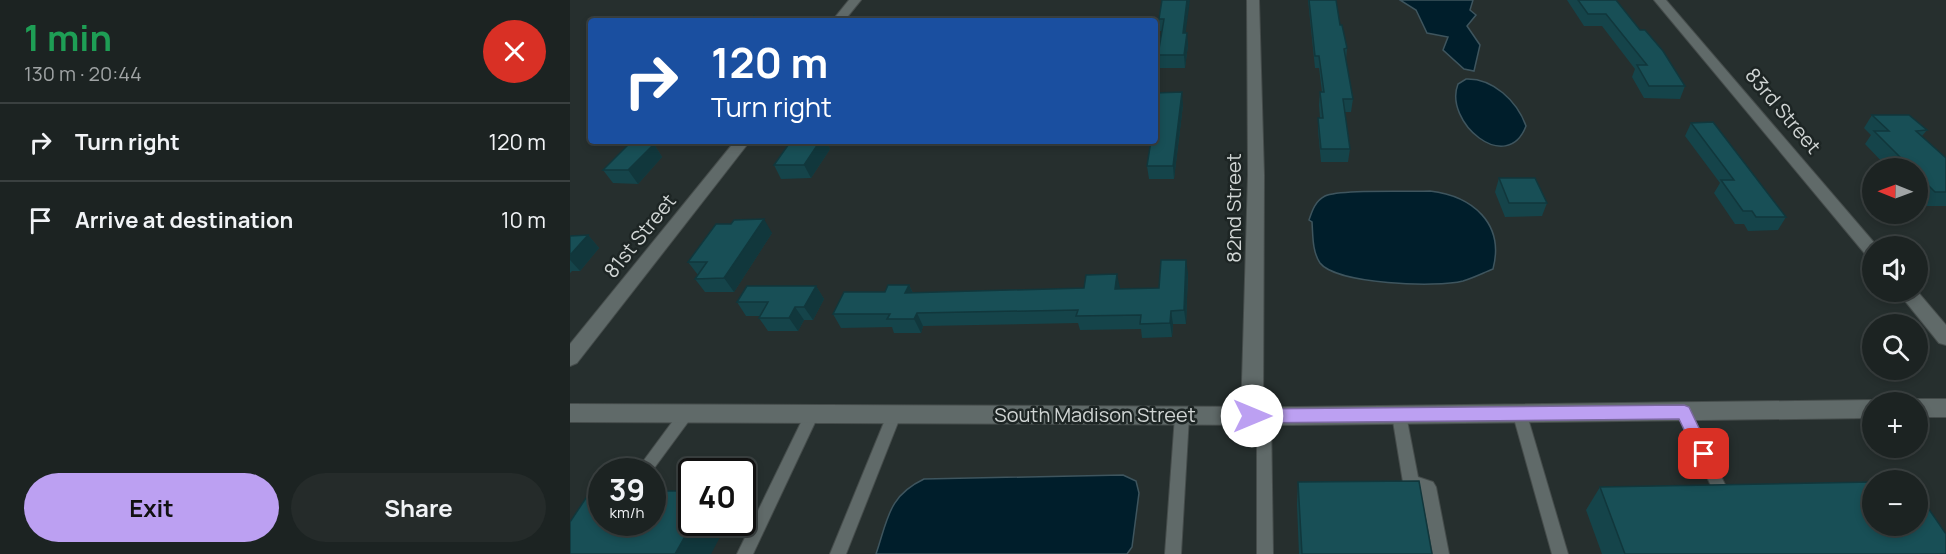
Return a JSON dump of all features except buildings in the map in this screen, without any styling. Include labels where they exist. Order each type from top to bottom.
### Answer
[{"type":"street","points":[[840,18],[855,0]]},
{"type":"street","name":"82nd Street","points":[[1253,0],[1258,416]]},
{"type":"street","name":"83rd Street","points":[[1660,0],[1862,239]]},
{"type":"street","name":"81st Street","points":[[570,358],[741,144]]},
{"type":"street","points":[[1915,302],[1946,338]]},
{"type":"street","points":[[1928,408],[1946,408]]},
{"type":"street","name":"South Madison Street","points":[[570,413],[1258,416],[1862,409]]},
{"type":"lane","points":[[1684,412],[1723,496]]},
{"type":"lane","points":[[654,458],[686,414]]},
{"type":"lane","points":[[745,554],[812,414]]},
{"type":"lane","points":[[1520,414],[1560,554]]},
{"type":"lane","points":[[838,554],[894,415]]},
{"type":"lane","points":[[1399,415],[1411,483],[1428,487],[1441,554]]},
{"type":"lane","points":[[1173,554],[1182,416]]},
{"type":"lane","points":[[1258,416],[1265,554]]},
{"type":"water","points":[[1400,0],[1473,0],[1470,10],[1476,15],[1467,26],[1480,45],[1474,71],[1464,69],[1443,50],[1448,37],[1427,33],[1416,10]]},
{"type":"water","points":[[1466,79],[1486,82],[1503,93],[1517,108],[1526,126],[1517,140],[1505,146],[1492,145],[1479,138],[1468,127],[1460,114],[1456,99],[1458,84]]},
{"type":"water","points":[[1430,191],[1459,199],[1482,215],[1494,238],[1493,269],[1463,281],[1411,284],[1345,276],[1320,263],[1314,248],[1312,222],[1309,220],[1314,206],[1325,196],[1344,192]]},
{"type":"water","points":[[1123,475],[1136,481],[1139,493],[1132,547],[1127,554],[876,554],[887,519],[896,501],[903,493],[924,479]]},
{"type":"route","points":[[1252,416],[1684,412],[1704,454]]}]
